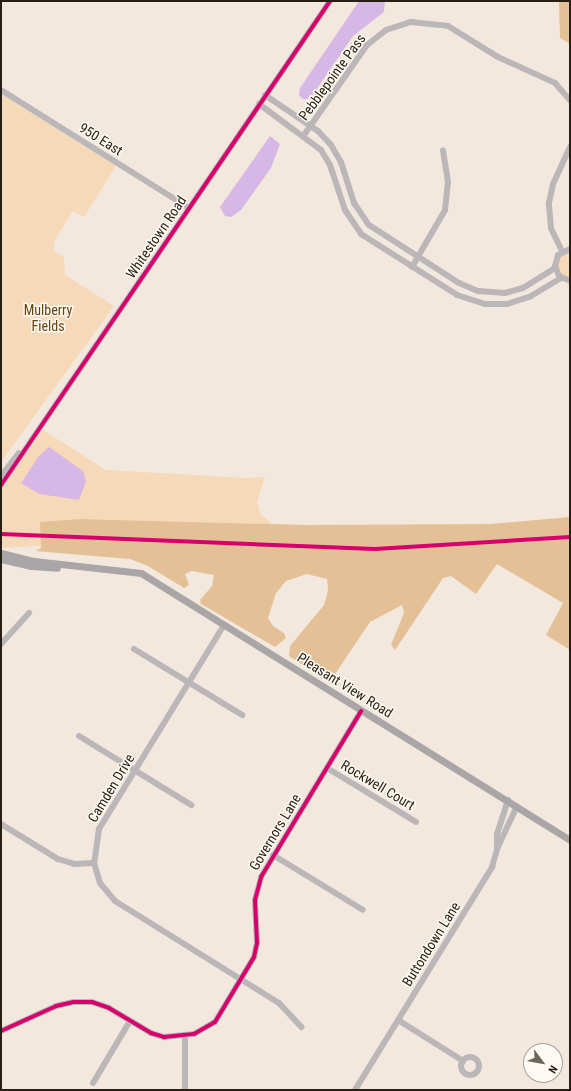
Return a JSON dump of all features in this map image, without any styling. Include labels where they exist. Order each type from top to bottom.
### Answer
[{"type":"main road","name":"Pleasant View Road","points":[[1,553],[34,561],[141,573],[570,840]]},
{"type":"main road","name":"Pleasant View Road","points":[[1,559],[31,566],[102,568]]},
{"type":"street","name":"Whitestown Road","points":[[1,485],[22,451],[330,1]]},
{"type":"street","name":"Pebblepointe Pass","points":[[304,135],[367,44],[386,30],[411,22],[448,26],[498,57],[551,80],[570,100]]},
{"type":"street","name":"950 East","points":[[1,90],[189,208]]},
{"type":"street","points":[[265,96],[310,126],[335,150],[354,203],[366,221],[417,258],[462,285],[492,293],[520,289],[555,268]]},
{"type":"street","points":[[259,104],[317,145],[328,160],[343,206],[356,227],[372,242],[464,298],[490,304],[520,300],[561,278]]},
{"type":"street","points":[[562,251],[551,228],[549,203],[553,184],[570,147]]},
{"type":"street","points":[[412,267],[440,222],[447,202],[448,182],[443,150]]},
{"type":"street","points":[[570,248],[562,251],[556,258],[555,268],[561,278],[570,281]]},
{"type":"street","name":"Whitestown Road","points":[[1,476],[22,451]]},
{"type":"street","points":[[1,644],[28,613]]},
{"type":"street","name":"Camden Drive","points":[[224,625],[99,829],[94,863],[100,883],[114,901],[285,1007],[301,1027]]},
{"type":"street","points":[[134,649],[242,715]]},
{"type":"street","name":"Governors Lane","points":[[1,1031],[56,1006],[74,1002],[99,1004],[158,1036],[185,1037],[215,1022],[242,980],[258,943],[256,890],[273,855],[361,711]]},
{"type":"street","points":[[79,736],[191,805]]},
{"type":"street","name":"Rockwell Court","points":[[326,768],[416,822]]},
{"type":"street","points":[[497,849],[497,834],[508,800]]},
{"type":"street","name":"Buttondown Lane","points":[[355,1090],[492,867],[497,849],[517,806]]},
{"type":"street","points":[[1,824],[58,859],[74,864],[94,863]]},
{"type":"street","points":[[273,855],[363,910]]},
{"type":"street","points":[[92,1083],[130,1020]]},
{"type":"street","points":[[398,1020],[463,1061]]},
{"type":"street","points":[[185,1037],[185,1090]]},
{"type":"green space","name":"Mulberry Fields","points":[[1,94],[116,166],[84,217],[73,211],[54,241],[54,251],[64,257],[65,275],[114,306],[1,462]]},
{"type":"green space","points":[[570,251],[570,278],[561,274],[557,266],[560,257]]},
{"type":"green space","points":[[43,430],[106,470],[246,478],[265,477],[257,502],[260,513],[272,524],[81,519],[55,545],[1,548],[1,489]]},
{"type":"shaded area","points":[[359,1],[385,1],[384,12],[353,36],[310,99],[303,99],[299,95],[300,88]]},
{"type":"shaded area","points":[[570,1],[570,44],[560,38],[559,2]]},
{"type":"shaded area","points":[[270,136],[280,144],[271,168],[241,210],[231,217],[225,216],[220,207]]},
{"type":"shaded area","points":[[49,447],[83,471],[86,481],[79,500],[39,494],[21,483],[39,456]]},
{"type":"shaded area","points":[[570,517],[570,650],[546,635],[563,603],[497,564],[476,594],[451,576],[443,578],[395,650],[391,645],[404,613],[402,605],[370,622],[331,680],[324,679],[289,656],[290,646],[324,605],[328,590],[327,579],[307,574],[286,581],[276,593],[268,618],[273,626],[284,633],[286,638],[275,647],[201,604],[200,600],[212,586],[214,575],[192,571],[185,574],[189,585],[184,588],[148,566],[130,559],[35,551],[41,548],[40,522],[81,519],[308,525],[491,524]]},
{"type":"cycle path","points":[[1,485],[330,1]]},
{"type":"cycle path","points":[[1,534],[375,549],[570,537]]},
{"type":"cycle path","points":[[1,1031],[56,1006],[74,1002],[92,1002],[109,1008],[151,1033],[164,1037],[194,1034],[215,1022],[254,957],[257,943],[255,900],[261,877],[361,711]]}]
